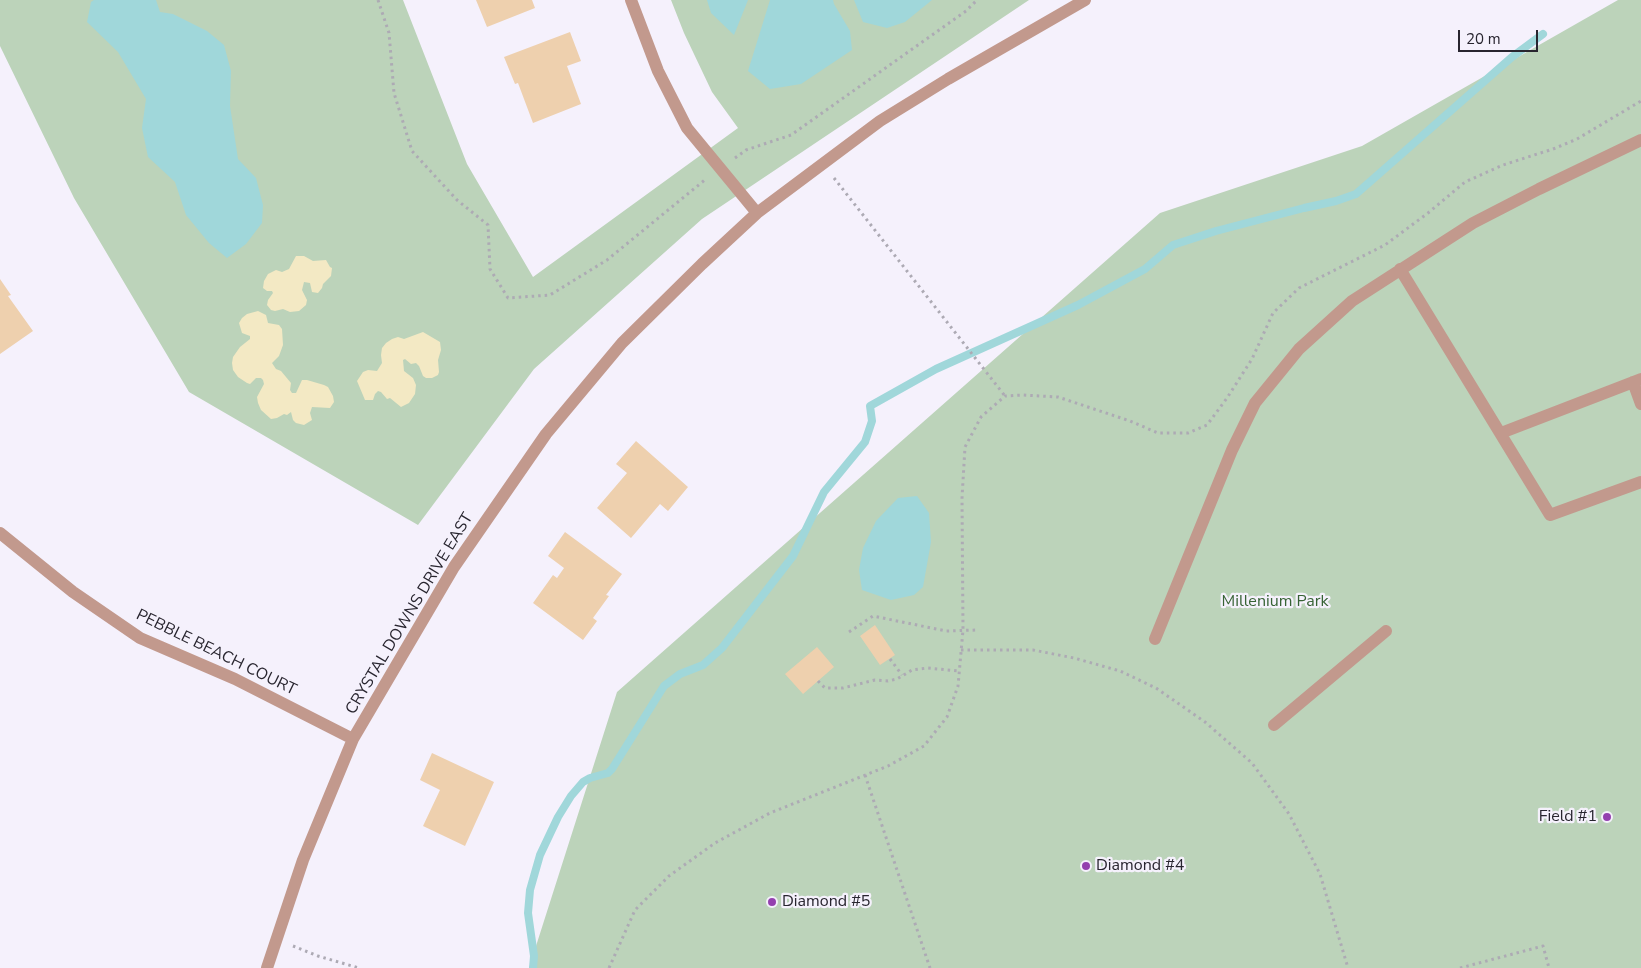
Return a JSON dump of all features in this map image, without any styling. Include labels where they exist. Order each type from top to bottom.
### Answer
[{"type":"street","points":[[632,0],[658,71],[687,128],[757,213]]},
{"type":"street","name":"CRYSTAL DOWNS DRIVE EAST","points":[[267,968],[278,940],[303,860],[353,739],[454,567],[546,434],[622,343],[757,213],[880,121],[948,79],[1085,0]]},
{"type":"street","points":[[1155,639],[1232,450],[1255,403],[1299,349],[1352,301],[1473,223],[1538,189],[1641,140]]},
{"type":"street","points":[[1400,269],[1550,515],[1641,482]]},
{"type":"street","points":[[1501,433],[1637,381],[1641,404]]},
{"type":"street","name":"PEBBLE BEACH COURT","points":[[1,535],[72,592],[140,638],[235,680],[353,739]]},
{"type":"street","points":[[1274,725],[1386,631]]},
{"type":"path","points":[[378,0],[390,33],[394,93],[412,151],[457,200],[488,225],[490,269],[508,298],[550,295],[607,260],[720,168],[746,150],[791,135],[966,11],[978,0]]},
{"type":"path","points":[[609,968],[635,910],[669,876],[715,843],[770,813],[888,766],[924,746],[948,717],[958,686],[963,630],[962,498],[964,447],[981,417],[1005,396],[1058,397],[1130,421],[1158,433],[1188,433],[1207,425],[1252,359],[1273,313],[1298,288],[1385,245],[1465,182],[1503,165],[1577,139],[1641,101]]},
{"type":"path","points":[[823,165],[1005,396]]},
{"type":"path","points":[[849,632],[873,616],[946,631],[977,630]]},
{"type":"path","points":[[961,650],[1033,650],[1074,658],[1120,671],[1156,688],[1205,722],[1252,763],[1289,814],[1320,874],[1348,968]]},
{"type":"path","points":[[890,659],[902,675]]},
{"type":"path","points":[[818,681],[825,688],[843,688],[875,680],[888,681],[897,679],[912,670],[927,668],[959,671]]},
{"type":"path","points":[[865,775],[930,968]]},
{"type":"path","points":[[278,940],[318,956],[359,968]]},
{"type":"path","points":[[1460,968],[1543,946],[1549,968]]},
{"type":"green space","points":[[0,0],[403,0],[467,164],[533,277],[738,128],[712,92],[684,33],[671,0],[1029,0],[702,219],[534,369],[418,525],[189,392],[74,198],[0,46]]},
{"type":"green space","name":"Millenium Park","points":[[1618,0],[1641,0],[1641,968],[529,968],[617,692],[1160,213],[1362,146]]},
{"type":"sand","points":[[296,256],[304,256],[313,261],[326,260],[332,268],[331,276],[318,293],[312,292],[310,283],[304,282],[302,290],[307,300],[306,305],[299,311],[271,310],[267,305],[273,293],[263,288],[264,281],[268,274],[276,270],[282,272],[289,269]]},
{"type":"sand","points":[[258,311],[266,315],[268,323],[279,325],[282,329],[283,345],[279,356],[272,363],[291,383],[290,390],[292,393],[296,393],[302,380],[307,380],[328,387],[333,396],[334,402],[330,408],[312,407],[310,413],[312,420],[304,425],[293,420],[291,412],[287,415],[284,414],[271,419],[261,410],[258,403],[257,397],[264,384],[263,380],[256,378],[250,384],[247,383],[238,377],[233,370],[233,357],[240,347],[250,339],[250,336],[242,333],[239,323],[247,314]]},
{"type":"sand","points":[[423,332],[440,342],[438,375],[426,378],[416,363],[411,364],[405,359],[403,360],[404,371],[413,378],[416,385],[415,394],[409,403],[401,407],[378,391],[373,400],[365,400],[357,381],[363,372],[368,370],[377,371],[382,363],[382,348],[386,343],[398,337],[404,339]]},
{"type":"water","points":[[94,0],[156,0],[160,12],[173,14],[207,31],[224,45],[231,71],[230,106],[238,159],[256,178],[263,205],[262,223],[246,244],[227,258],[209,243],[186,215],[175,182],[148,157],[142,128],[146,99],[118,52],[87,22],[91,2]]},
{"type":"water","points":[[707,0],[748,0],[734,35],[711,13]]},
{"type":"water","points":[[770,0],[833,0],[850,31],[852,50],[801,84],[770,89],[748,71]]},
{"type":"water","points":[[854,0],[932,0],[905,22],[887,28],[863,22]]},
{"type":"water","points":[[917,496],[929,513],[931,542],[923,587],[914,595],[891,600],[862,590],[859,570],[863,548],[876,521],[898,498]]},
{"type":"building","points":[[476,0],[532,0],[535,8],[487,27]]},
{"type":"building","points":[[570,32],[581,61],[567,66],[581,104],[533,123],[518,83],[515,84],[504,57]]},
{"type":"building","points":[[0,279],[11,295],[8,296],[33,331],[0,354]]},
{"type":"building","points":[[636,441],[688,487],[668,511],[660,504],[631,538],[597,508],[627,473],[616,464]]},
{"type":"building","points":[[565,532],[622,574],[606,595],[609,596],[593,618],[597,621],[583,640],[533,603],[553,575],[557,578],[564,568],[548,556]]},
{"type":"building","points":[[875,625],[895,655],[880,665],[860,636]]},
{"type":"building","points":[[817,647],[834,667],[803,694],[785,674]]},
{"type":"building","points":[[432,753],[494,782],[465,846],[423,826],[440,790],[420,780]]},
{"type":"waterway","points":[[533,968],[534,956],[528,913],[530,890],[540,855],[558,817],[571,796],[583,782],[608,773],[612,769],[664,686],[680,674],[703,665],[722,648],[793,556],[824,492],[865,442],[872,421],[870,406],[936,369],[1078,305],[1145,269],[1173,245],[1216,231],[1336,201],[1356,194],[1512,57],[1543,34]]},
{"type":"place","name":"Field #1","points":[[1607,817]]},
{"type":"place","name":"Diamond #4","points":[[1086,866]]},
{"type":"place","name":"Diamond #5","points":[[772,902]]}]
